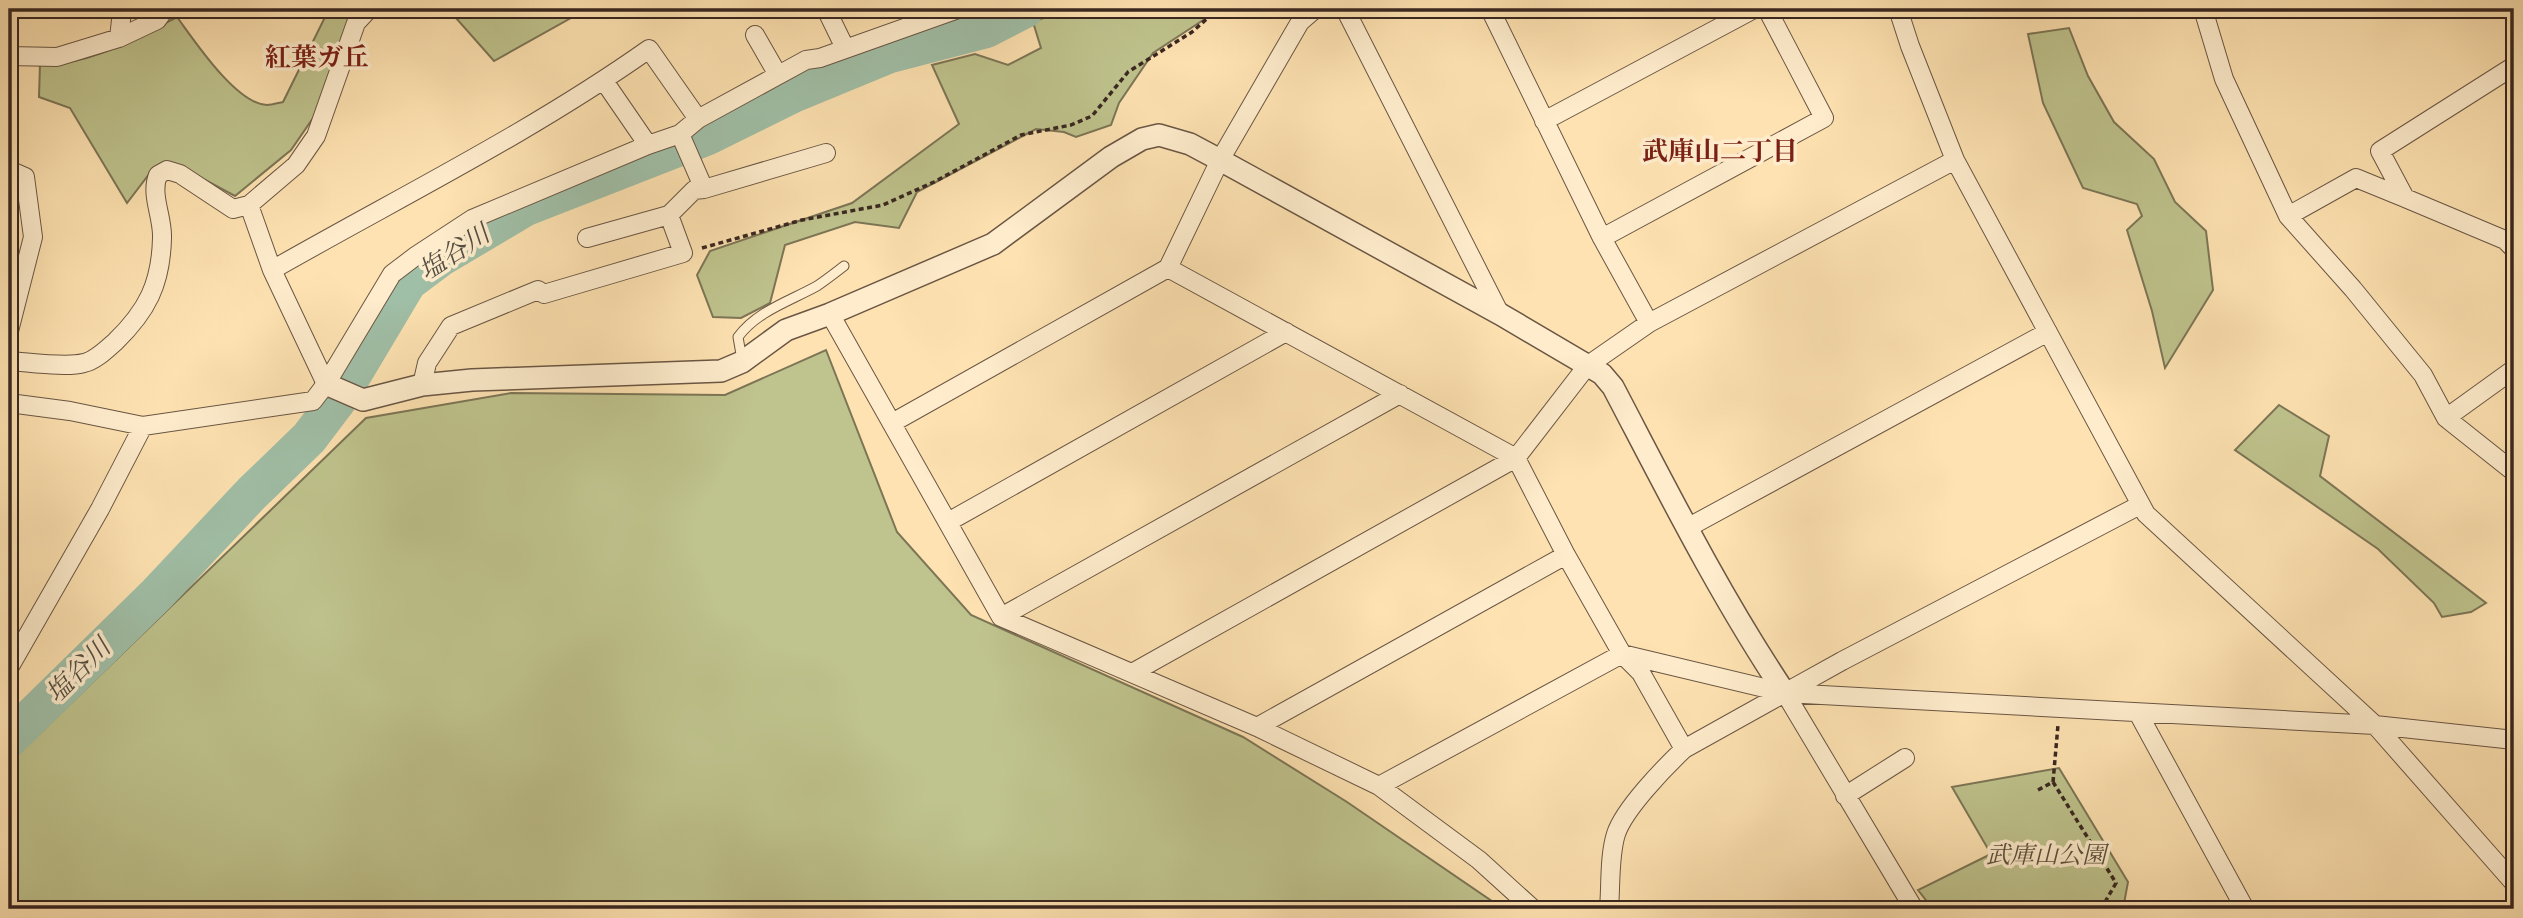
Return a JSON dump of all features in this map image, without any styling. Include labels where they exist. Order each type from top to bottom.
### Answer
[{"type":"street","points":[[9,54],[57,57],[119,38],[157,20],[165,9]]},
{"type":"street","points":[[9,361],[85,363],[106,350],[136,321],[149,299],[162,238],[154,184],[158,175],[167,170],[180,174],[233,209],[249,205],[296,165],[316,136],[356,23],[369,9]]},
{"type":"street","points":[[826,9],[845,48]]},
{"type":"street","points":[[9,403],[71,411],[143,426],[313,401],[392,274],[472,219],[680,134],[698,119],[806,60],[820,58],[958,9]]},
{"type":"street","points":[[892,424],[1168,268],[1220,160],[1300,22],[1315,9]]},
{"type":"street","points":[[1345,9],[1500,314]]},
{"type":"street","points":[[1490,9],[1602,238],[1649,323]]},
{"type":"street","points":[[1544,121],[1754,9]]},
{"type":"street","points":[[1602,238],[1824,118],[1766,9]]},
{"type":"street","points":[[1898,9],[1955,160],[2146,514],[2375,726],[2514,883]]},
{"type":"street","points":[[2203,9],[2224,79],[2288,216],[2353,289],[2423,376],[2446,418],[2514,472]]},
{"type":"street","points":[[119,38],[122,10]]},
{"type":"street","points":[[755,35],[778,75]]},
{"type":"street","points":[[272,270],[604,81],[649,49],[698,119]]},
{"type":"street","points":[[2405,198],[2381,151],[2514,66]]},
{"type":"street","points":[[604,81],[648,145]]},
{"type":"street","points":[[680,134],[704,189]]},
{"type":"street","points":[[249,205],[272,270],[326,384],[363,400],[422,384],[721,371],[742,362],[786,330],[830,314],[993,244],[1111,157],[1142,139],[1159,135],[1190,145],[1500,314],[1602,374],[1613,387],[1687,527],[1762,659],[1910,908]]},
{"type":"street","points":[[587,238],[669,215],[694,190],[826,153]]},
{"type":"street","points":[[1132,673],[1516,458],[1587,366],[1649,323],[1955,160]]},
{"type":"street","points":[[9,170],[25,177],[33,237],[9,331]]},
{"type":"street","points":[[2288,216],[2356,178],[2505,240],[2514,249]]},
{"type":"street","points":[[422,384],[427,363],[451,326],[538,290],[544,294],[683,253],[669,215]]},
{"type":"street","points":[[1168,268],[1516,458],[1566,555],[1622,654],[1641,673],[1684,750]]},
{"type":"street","points":[[830,314],[1001,617],[1257,727],[1379,786],[1479,860],[1533,909]]},
{"type":"street","points":[[948,522],[1286,332]]},
{"type":"street","points":[[1687,527],[2048,332]]},
{"type":"street","points":[[2446,418],[2514,369]]},
{"type":"street","points":[[1001,617],[1400,394]]},
{"type":"street","points":[[9,668],[100,509],[143,426]]},
{"type":"street","points":[[1609,909],[1614,846],[1621,823],[1684,750],[1842,661],[2140,505]]},
{"type":"street","points":[[1257,727],[1566,555]]},
{"type":"street","points":[[1379,786],[1622,654],[1785,694],[2375,726],[2514,740]]},
{"type":"street","points":[[2138,713],[2245,909]]},
{"type":"street","points":[[1845,796],[1905,758]]},
{"type":"lane","points":[[742,362],[738,337],[744,329],[765,313],[818,285],[844,266]]},
{"type":"path","points":[[683,253],[802,220],[883,205],[934,182],[1021,135],[1071,125],[1092,116],[1128,72],[1192,32],[1218,9]]},
{"type":"path","points":[[2060,709],[2053,782],[2116,883],[2101,909]]},
{"type":"path","points":[[2038,790],[2053,782]]},
{"type":"green space","points":[[329,9],[361,9],[324,102],[291,150],[235,196],[183,168],[150,173],[127,203],[70,108],[39,97],[40,64],[76,61],[94,56],[177,17],[205,55],[242,94],[267,105],[283,102]]},
{"type":"green space","points":[[448,9],[587,9],[494,61]]},
{"type":"green space","points":[[1067,9],[1220,9],[1153,53],[1119,103],[1111,125],[1076,137],[1064,132],[1036,129],[917,192],[899,228],[855,222],[785,245],[770,303],[741,318],[713,317],[697,275],[710,251],[852,203],[959,124],[932,65],[975,54],[1008,65],[1041,48],[1033,22]]},
{"type":"green space","points":[[2069,28],[2088,76],[2114,122],[2154,159],[2175,202],[2206,231],[2213,290],[2165,368],[2152,311],[2127,230],[2142,216],[2137,204],[2083,188],[2043,103],[2028,34]]},
{"type":"green space","points":[[826,350],[897,532],[971,615],[1243,737],[1347,802],[1499,906],[1498,909],[9,909],[9,763],[366,418],[511,393],[725,395]]},
{"type":"green space","points":[[2279,405],[2329,436],[2320,476],[2486,603],[2471,612],[2442,617],[2434,603],[2378,549],[2235,450]]},
{"type":"green space","name":"武庫山公園","points":[[2059,768],[2128,882],[2123,909],[1933,909],[1918,890],[1991,854],[1952,787]]},
{"type":"waterway","name":"塩谷川","points":[[9,739],[157,594],[252,493],[309,438],[337,401],[408,282],[440,258],[526,207],[708,136],[793,94],[890,54],[986,29],[1025,9]]},
{"type":"district","name":"紅葉ガ丘","points":[[317,57]]},
{"type":"district","name":"武庫山二丁目","points":[[1720,151]]}]
